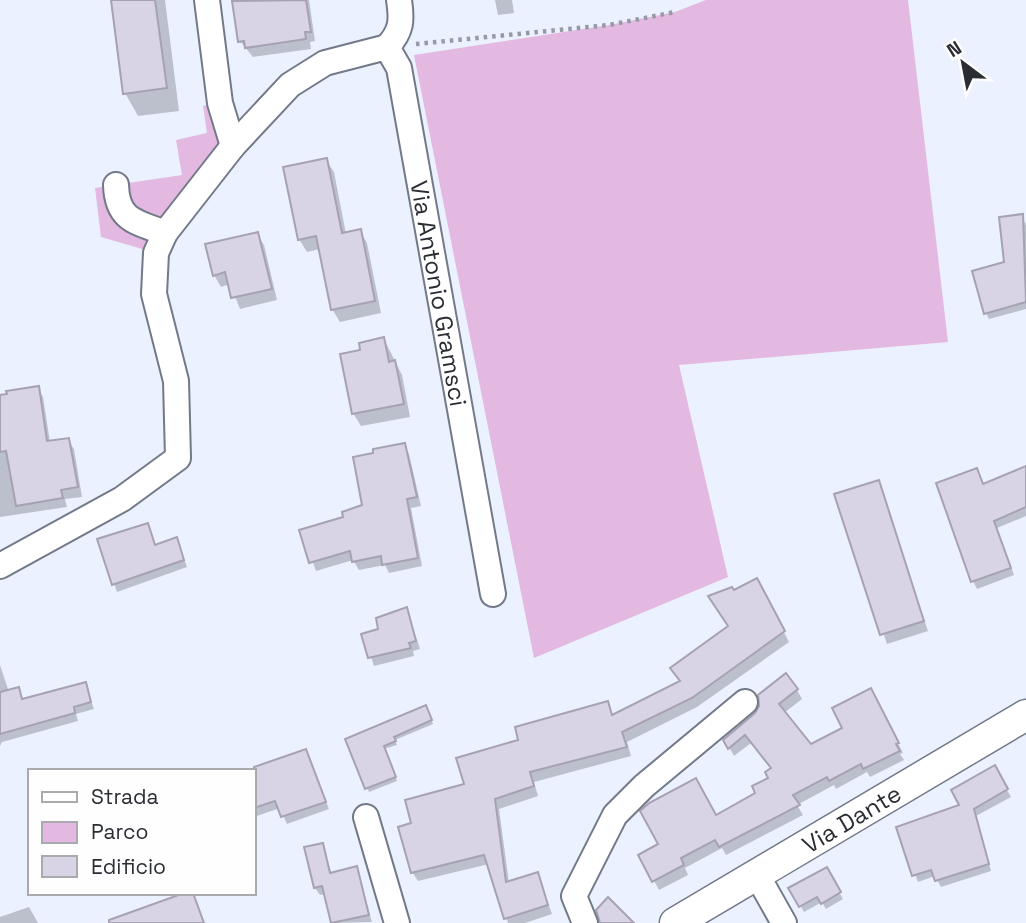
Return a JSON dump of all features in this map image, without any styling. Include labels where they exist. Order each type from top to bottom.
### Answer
[{"type":"street","points":[[207,0],[220,103],[233,146]]},
{"type":"street","points":[[0,566],[122,499],[178,458],[176,381],[154,294],[156,253],[165,233],[233,146],[290,85],[306,72],[325,63],[387,47],[397,36],[402,21],[399,0]]},
{"type":"street","name":"Via Antonio Gramsci","points":[[387,47],[400,68],[493,594]]},
{"type":"street","points":[[116,185],[116,201],[126,217],[165,233]]},
{"type":"street","points":[[585,923],[574,896],[615,816],[644,786],[745,702]]},
{"type":"street","name":"Via Dante","points":[[675,923],[1026,715]]},
{"type":"street","points":[[366,817],[397,923]]},
{"type":"street","points":[[757,875],[784,923]]},
{"type":"path","points":[[387,47],[609,25],[675,12]]},
{"type":"green space","points":[[706,0],[908,0],[948,342],[679,365],[728,577],[534,658],[414,55],[609,25],[675,12]]},
{"type":"green space","points":[[220,103],[233,146],[156,253],[101,237],[95,188],[182,175],[176,140],[207,133],[203,106]]},
{"type":"building","points":[[111,0],[155,0],[167,88],[123,94]]},
{"type":"building","points":[[306,0],[311,32],[305,32],[306,39],[245,48],[244,41],[238,42],[232,1]]},
{"type":"building","points":[[327,158],[342,233],[361,229],[375,301],[331,310],[316,236],[298,240],[283,167]]},
{"type":"building","points":[[1023,214],[1026,302],[984,314],[972,271],[1004,262],[999,217]]},
{"type":"building","points":[[258,232],[272,289],[231,298],[225,272],[213,276],[205,244]]},
{"type":"building","points":[[384,337],[389,362],[395,360],[404,404],[352,414],[340,354],[360,350],[359,343]]},
{"type":"building","points":[[39,386],[47,441],[69,438],[78,487],[61,490],[63,498],[16,506],[6,451],[0,452],[0,395],[7,394],[6,391]]},
{"type":"building","points":[[405,443],[417,497],[407,499],[418,558],[382,565],[381,556],[352,562],[350,551],[309,563],[299,530],[343,517],[342,512],[362,505],[353,457],[373,453],[373,449]]},
{"type":"building","points":[[1026,466],[1026,507],[994,521],[1011,568],[971,582],[936,483],[977,468],[983,484]]},
{"type":"building","points":[[879,480],[924,621],[880,635],[834,494]]},
{"type":"building","points":[[148,523],[155,545],[177,537],[184,560],[112,585],[97,539]]},
{"type":"building","points":[[757,578],[785,631],[692,698],[622,732],[627,747],[530,772],[534,786],[495,799],[506,882],[538,872],[548,905],[504,919],[484,855],[411,873],[398,827],[411,823],[405,800],[464,784],[456,758],[518,740],[515,727],[608,701],[612,715],[680,681],[670,668],[728,626],[708,596],[732,587],[734,590]]},
{"type":"building","points":[[407,607],[416,641],[409,643],[411,648],[368,658],[361,634],[378,629],[376,618]]},
{"type":"building","points":[[786,673],[798,689],[779,704],[811,744],[842,728],[832,708],[871,688],[899,743],[896,744],[900,751],[863,769],[861,764],[829,781],[827,777],[793,795],[800,805],[719,847],[715,840],[681,858],[684,865],[652,882],[638,855],[658,844],[640,811],[649,803],[696,778],[716,815],[755,793],[752,786],[768,778],[765,772],[771,768],[745,735],[728,749],[723,740],[755,713],[759,706],[758,695]]},
{"type":"building","points":[[86,682],[91,702],[74,707],[75,713],[0,734],[0,692],[19,687],[22,699]]},
{"type":"building","points":[[426,705],[432,720],[394,737],[396,741],[384,746],[396,777],[365,789],[345,739]]},
{"type":"building","points":[[306,749],[326,802],[281,817],[275,801],[256,807],[254,767]]},
{"type":"building","points":[[995,765],[1008,789],[974,809],[989,864],[935,881],[931,870],[912,876],[896,827],[959,805],[951,790]]},
{"type":"building","points":[[323,843],[330,873],[357,866],[369,915],[331,923],[322,886],[314,888],[304,847]]},
{"type":"building","points":[[827,867],[841,892],[821,904],[817,897],[799,907],[788,888]]},
{"type":"building","points":[[178,895],[194,895],[204,923],[109,923],[109,920]]},
{"type":"building","points":[[608,897],[634,923],[600,923],[596,910]]}]
